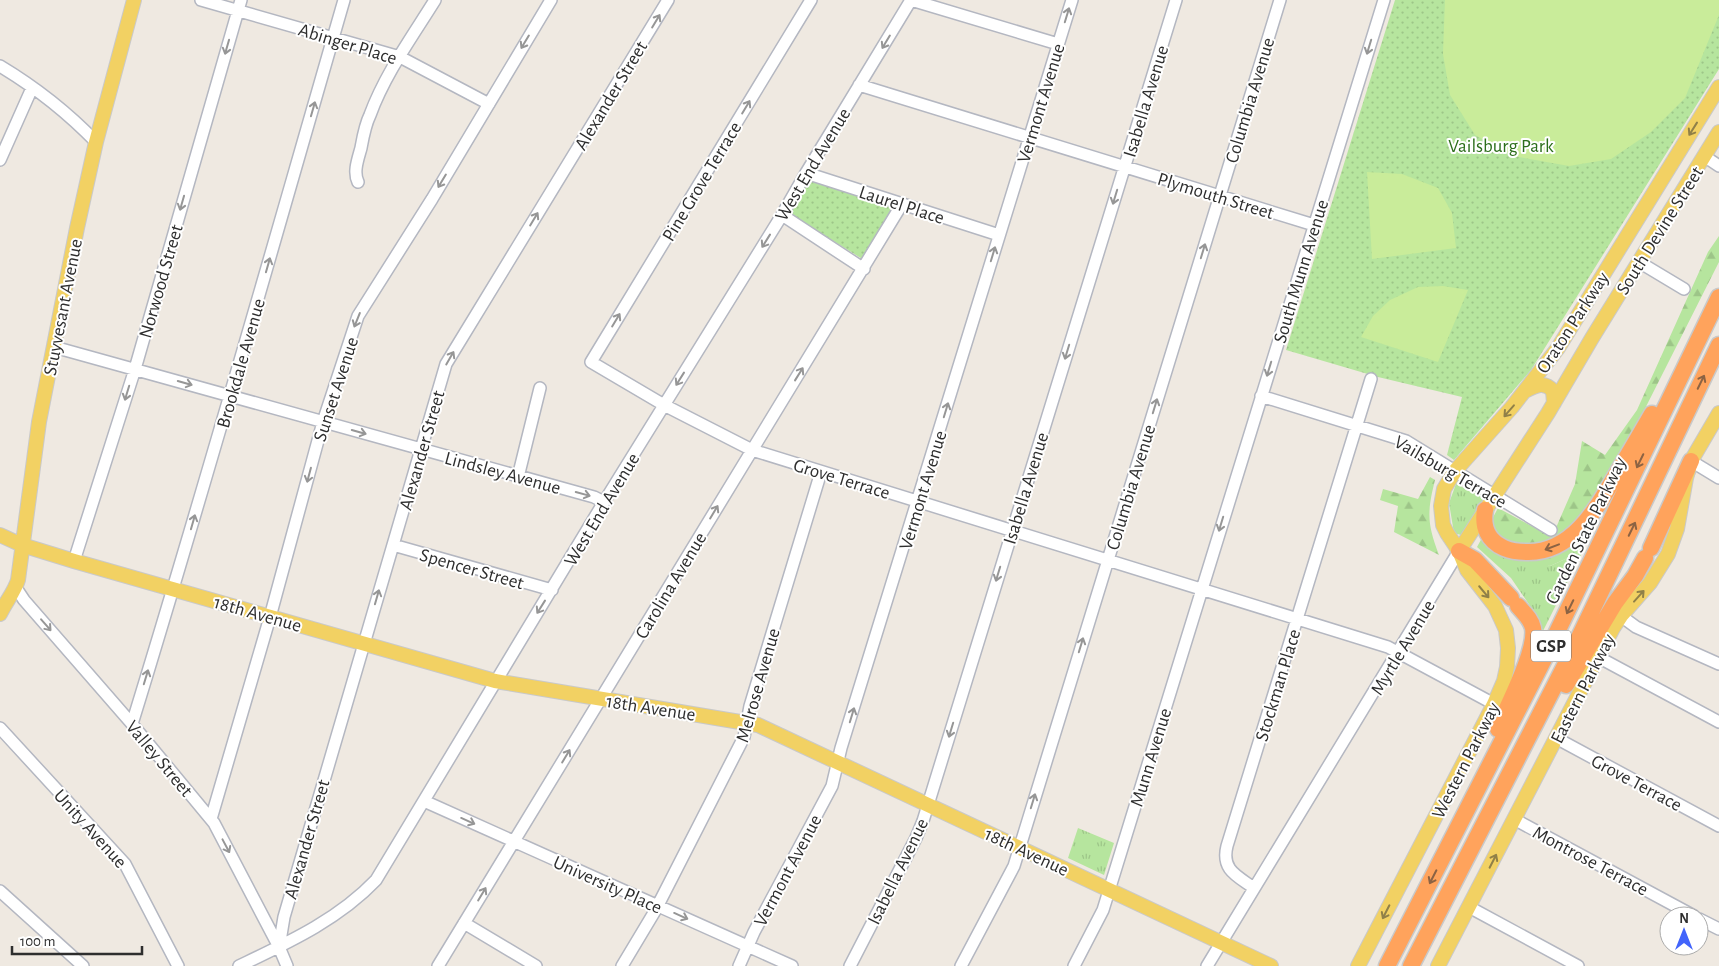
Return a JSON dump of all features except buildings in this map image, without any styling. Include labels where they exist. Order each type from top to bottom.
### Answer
[{"type":"highway","name":"Garden State Parkway","points":[[1387,966],[1544,659],[1719,296]]},
{"type":"highway","points":[[1485,510],[1484,519],[1487,533],[1493,541],[1506,549],[1524,552],[1538,551],[1557,546],[1569,538],[1588,519],[1603,498],[1707,322]]},
{"type":"highway","name":"GSP","points":[[1410,966],[1501,792],[1581,632],[1719,345]]},
{"type":"highway","points":[[1501,792],[1615,603],[1635,576],[1648,553],[1691,461]]},
{"type":"highway","points":[[1446,852],[1532,645],[1533,636],[1532,623],[1515,602],[1474,560],[1459,551]]},
{"type":"main road","name":"Stuyvesant Avenue","points":[[0,614],[7,599],[16,588],[39,422],[54,347],[96,142],[134,0]]},
{"type":"main road","name":"Oraton Parkway","points":[[1459,551],[1443,524],[1440,506],[1444,490],[1455,471],[1525,391],[1558,348],[1719,87]]},
{"type":"main road","name":"South Devine Street","points":[[1598,328],[1719,132]]},
{"type":"main road","name":"Myrtle Avenue","points":[[1459,551],[1554,403],[1598,328]]},
{"type":"main road","points":[[1525,391],[1538,385],[1545,385],[1554,391],[1554,403]]},
{"type":"main road","name":"Eastern Parkway","points":[[1438,966],[1598,657],[1621,616],[1650,582],[1668,554],[1677,529],[1691,461],[1699,444],[1719,413]]},
{"type":"main road","name":"18th Avenue","points":[[0,535],[22,545],[74,561],[495,681],[764,727],[1271,966]]},
{"type":"main road","name":"Western Parkway","points":[[1358,966],[1494,704],[1504,681],[1508,648],[1506,630],[1495,606],[1466,570],[1459,551]]},
{"type":"street","name":"Abinger Place","points":[[200,0],[239,5],[333,38],[400,57],[489,104]]},
{"type":"street","name":"Brookdale Avenue","points":[[132,724],[174,589],[344,0]]},
{"type":"street","points":[[358,182],[356,178],[356,165],[369,117],[383,86],[435,0]]},
{"type":"street","name":"Sunset Avenue","points":[[211,819],[270,617],[323,422],[358,316],[432,199],[551,0]]},
{"type":"street","name":"Alexander Street","points":[[279,947],[284,917],[446,364],[668,0]]},
{"type":"street","name":"Pine Grove Terrace","points":[[591,362],[811,0]]},
{"type":"street","points":[[911,0],[1058,44]]},
{"type":"street","name":"West End Avenue","points":[[239,966],[279,947],[326,921],[362,895],[376,880],[495,681],[782,215],[911,0]]},
{"type":"street","name":"Vermont Avenue","points":[[739,966],[754,932],[832,786],[1072,0]]},
{"type":"street","name":"Isabella Avenue","points":[[850,966],[916,838],[928,805],[1176,0]]},
{"type":"street","name":"Columbia Avenue","points":[[961,966],[1012,870],[1280,0]]},
{"type":"street","name":"South Munn Avenue","points":[[1216,543],[1384,0]]},
{"type":"street","name":"Norwood Street","points":[[74,561],[134,369],[239,5]]},
{"type":"street","points":[[0,66],[77,122],[96,142]]},
{"type":"street","name":"Plymouth Street","points":[[859,85],[1314,225]]},
{"type":"street","points":[[0,160],[32,88]]},
{"type":"street","points":[[1704,156],[1719,166]]},
{"type":"street","name":"Laurel Place","points":[[806,173],[999,235]]},
{"type":"street","name":"Carolina Avenue","points":[[438,966],[902,204]]},
{"type":"street","points":[[782,215],[864,268]]},
{"type":"street","points":[[1639,262],[1684,289]]},
{"type":"street","name":"Lindsley Avenue","points":[[54,347],[594,497],[604,502]]},
{"type":"street","name":"Grove Terrace","points":[[591,362],[664,405],[752,450],[1388,647],[1494,704]]},
{"type":"street","name":"Stockman Place","points":[[1254,888],[1229,869],[1225,860],[1226,851],[1371,379]]},
{"type":"street","points":[[518,477],[540,388]]},
{"type":"street","name":"Vailsburg Terrace","points":[[1261,396],[1406,441],[1551,530]]},
{"type":"street","points":[[1691,461],[1719,478]]},
{"type":"street","name":"Melrose Avenue","points":[[622,966],[657,906],[742,742],[753,696],[822,472]]},
{"type":"street","name":"Munn Avenue","points":[[1074,966],[1101,915],[1110,890],[1216,543]]},
{"type":"street","name":"Spencer Street","points":[[393,546],[552,590]]},
{"type":"street","name":"Myrtle Avenue","points":[[1207,966],[1459,551]]},
{"type":"street","name":"Valley Street","points":[[16,588],[211,819],[279,947],[287,966]]},
{"type":"street","points":[[1621,616],[1636,627],[1719,664]]},
{"type":"street","points":[[1598,657],[1719,722]]},
{"type":"street","name":"Unity Avenue","points":[[0,728],[125,864],[178,966]]},
{"type":"street","name":"Grove Terrace","points":[[1556,738],[1719,826]]},
{"type":"street","name":"University Place","points":[[424,801],[792,966]]},
{"type":"street","name":"Montrose Terrace","points":[[1514,818],[1676,906]]},
{"type":"street","points":[[0,891],[83,966]]},
{"type":"street","points":[[1469,907],[1578,966]]},
{"type":"street","points":[[464,923],[536,966]]},
{"type":"green space","name":"Vailsburg Park","points":[[1395,0],[1719,0],[1719,69],[1531,370],[1454,460],[1447,455],[1462,397],[1378,377],[1286,350]]},
{"type":"green space","points":[[1445,0],[1719,0],[1719,15],[1685,98],[1651,132],[1611,159],[1569,166],[1513,156],[1475,135],[1450,95],[1443,54]]},
{"type":"green space","points":[[1367,172],[1402,174],[1438,188],[1452,213],[1456,248],[1372,259]]},
{"type":"green space","points":[[807,176],[898,205],[864,260],[785,211]]},
{"type":"green space","points":[[1719,236],[1719,262],[1610,478],[1583,517],[1583,551],[1550,566],[1516,558],[1483,536],[1498,508],[1552,537],[1575,484],[1582,441],[1605,455],[1637,410],[1708,252]]},
{"type":"green space","points":[[1443,286],[1468,290],[1438,362],[1361,337],[1373,316],[1390,300],[1418,287]]},
{"type":"green space","points":[[1430,477],[1435,480],[1430,510],[1430,526],[1439,555],[1394,532],[1398,506],[1380,500],[1383,489],[1418,499]]},
{"type":"green space","points":[[1456,484],[1484,498],[1461,535],[1454,533],[1449,503]]},
{"type":"green space","points":[[1483,536],[1550,566],[1583,551],[1543,631],[1537,616],[1511,578],[1477,547]]},
{"type":"green space","points":[[1078,828],[1114,843],[1104,875],[1068,858]]}]
